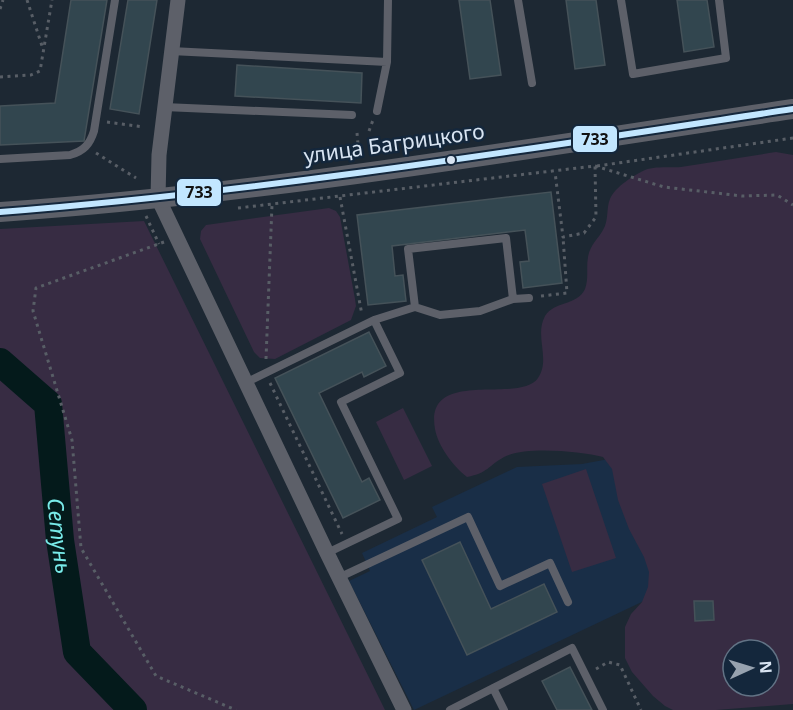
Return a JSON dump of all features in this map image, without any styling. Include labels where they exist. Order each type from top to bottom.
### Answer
[{"type":"street","points":[[178,0],[159,154],[158,198],[338,578],[404,710]]},
{"type":"street","name":"улица Багрицкого","points":[[0,212],[158,198],[451,160],[793,109]]},
{"type":"lane","points":[[0,159],[70,155],[87,147],[92,139],[96,120],[115,0]]},
{"type":"lane","points":[[377,111],[387,62],[388,0]]},
{"type":"lane","points":[[518,0],[532,83]]},
{"type":"lane","points":[[621,0],[633,74],[726,58],[719,0]]},
{"type":"lane","points":[[171,51],[387,62]]},
{"type":"lane","points":[[164,107],[352,116]]},
{"type":"lane","points":[[415,307],[408,249],[506,238],[513,299]]},
{"type":"lane","points":[[245,383],[374,320],[415,307],[440,315],[480,311],[513,299],[529,298]]},
{"type":"lane","points":[[327,554],[398,519],[341,402],[400,373],[374,320]]},
{"type":"lane","points":[[338,578],[468,517],[500,586],[550,563],[568,602]]},
{"type":"lane","points":[[450,710],[572,648],[603,710]]},
{"type":"lane","points":[[493,688],[504,710]]},
{"type":"path","points":[[0,9],[3,0]]},
{"type":"path","points":[[27,0],[44,51]]},
{"type":"path","points":[[0,77],[35,75],[40,71],[52,0]]},
{"type":"path","points":[[96,120],[144,128]]},
{"type":"path","points":[[236,209],[555,172],[793,138]]},
{"type":"path","points":[[87,147],[136,178]]},
{"type":"path","points":[[595,166],[664,187],[742,196],[777,195],[793,204]]},
{"type":"path","points":[[563,237],[584,233],[596,217],[595,166]]},
{"type":"path","points":[[529,298],[567,293],[555,172]]},
{"type":"path","points":[[340,197],[364,325]]},
{"type":"path","points":[[272,206],[266,373],[347,543]]},
{"type":"path","points":[[177,237],[36,288],[33,311],[72,440],[81,548],[156,676],[236,710]]},
{"type":"path","points":[[585,674],[608,662],[620,664],[641,710]]},
{"type":"shaded area","points":[[776,152],[793,155],[793,704],[716,710],[673,710],[653,696],[632,672],[625,658],[625,627],[631,614],[642,602],[648,587],[649,572],[618,500],[612,469],[603,457],[567,451],[525,452],[504,457],[484,471],[467,477],[443,449],[435,429],[436,410],[444,398],[458,392],[528,385],[538,378],[543,363],[541,331],[545,316],[554,308],[577,298],[585,289],[589,253],[605,226],[612,195],[625,182],[641,172],[649,169],[681,167]]},
{"type":"shaded area","points":[[329,208],[336,211],[340,217],[356,306],[351,320],[275,359],[260,358],[254,352],[200,239],[201,231],[206,225]]},
{"type":"shaded area","points":[[144,221],[385,710],[0,710],[0,229]]},
{"type":"shaded area","points":[[403,408],[432,466],[404,480],[376,422]]},
{"type":"shaded area","points":[[679,446],[688,580],[414,710],[349,581],[370,571],[362,553],[437,517],[432,507],[517,467],[582,464]]},
{"type":"shaded area","points":[[586,469],[616,558],[572,572],[542,484]]},
{"type":"building","points":[[71,0],[107,0],[84,141],[0,145],[0,106],[55,103]]},
{"type":"building","points":[[128,0],[157,0],[139,114],[110,109]]},
{"type":"building","points":[[459,0],[490,0],[501,75],[470,79]]},
{"type":"building","points":[[566,0],[596,0],[605,65],[575,69]]},
{"type":"building","points":[[677,0],[707,0],[714,47],[684,52]]},
{"type":"building","points":[[237,65],[362,73],[361,103],[235,96]]},
{"type":"building","points":[[551,192],[562,283],[523,288],[520,262],[529,261],[525,230],[392,246],[395,276],[403,275],[406,301],[368,305],[357,215]]},
{"type":"building","points":[[369,332],[386,366],[364,377],[362,372],[319,393],[362,482],[369,478],[380,500],[343,518],[275,378]]},
{"type":"building","points":[[460,542],[491,609],[544,584],[557,612],[467,655],[422,560]]},
{"type":"building","points":[[694,601],[713,601],[714,620],[695,621]]},
{"type":"building","points":[[570,667],[592,710],[557,710],[542,681]]},
{"type":"waterway","name":"Сетунь","points":[[0,362],[48,404],[60,540],[77,652],[133,710]]},
{"type":"transit line","name":"733","points":[[0,212],[298,181],[793,109]]}]
